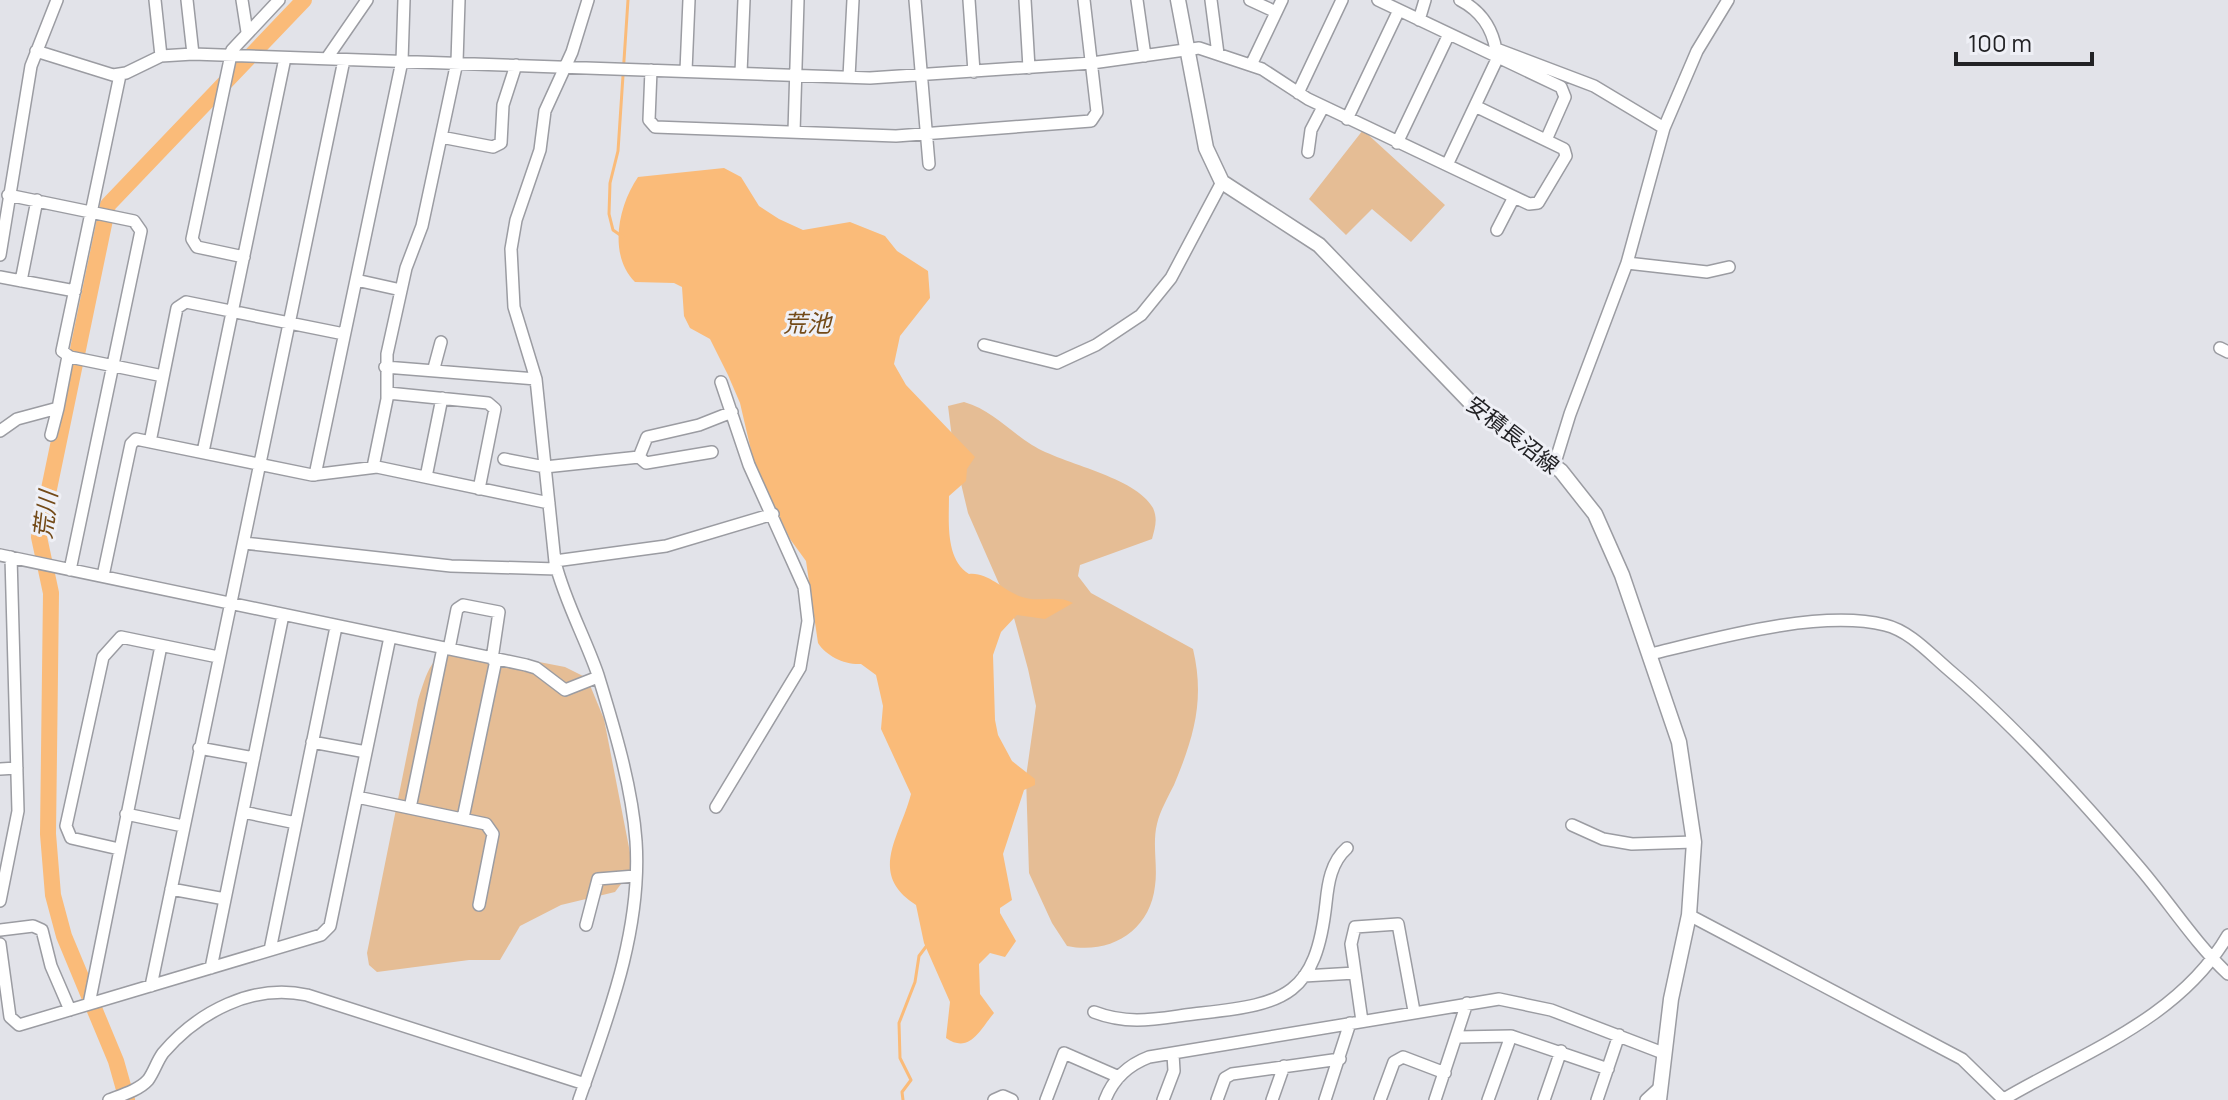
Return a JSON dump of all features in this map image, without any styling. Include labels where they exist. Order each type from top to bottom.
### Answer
[{"type":"main road","points":[[1178,0],[1206,148],[1222,182]]},
{"type":"main road","name":"安積長沼線","points":[[1222,182],[1319,245],[1461,394],[1554,466],[1595,514],[1651,654],[1679,742],[1694,842],[1689,915],[1663,1053],[1659,1095]]},
{"type":"street","points":[[0,255],[8,195],[36,51],[57,0]]},
{"type":"street","points":[[155,0],[161,56]]},
{"type":"street","points":[[187,0],[193,54]]},
{"type":"street","points":[[242,0],[247,32]]},
{"type":"street","points":[[244,257],[197,247],[192,239],[230,56],[247,32],[279,0]]},
{"type":"street","points":[[327,58],[367,0]]},
{"type":"street","points":[[315,475],[402,61],[404,0]]},
{"type":"street","points":[[373,467],[388,393],[385,367],[401,290],[422,226],[457,62],[459,0]]},
{"type":"street","points":[[579,1100],[625,958],[635,876],[631,803],[598,677],[562,591],[556,565],[536,379],[514,307],[511,249],[516,220],[540,150],[545,111],[565,67],[588,0]]},
{"type":"street","points":[[686,71],[689,0]]},
{"type":"street","points":[[741,73],[744,0]]},
{"type":"street","points":[[794,132],[798,0]]},
{"type":"street","points":[[849,77],[853,0]]},
{"type":"street","points":[[915,0],[929,164]]},
{"type":"street","points":[[969,0],[974,72]]},
{"type":"street","points":[[1025,0],[1029,68]]},
{"type":"street","points":[[651,70],[649,120],[655,127],[926,134],[1091,121],[1097,112],[1084,0]]},
{"type":"street","points":[[1137,0],[1145,56]]},
{"type":"street","points":[[1211,0],[1218,54]]},
{"type":"street","points":[[1250,0],[1276,12]]},
{"type":"street","points":[[1251,65],[1282,0]]},
{"type":"street","points":[[1298,93],[1342,0]]},
{"type":"street","points":[[1378,0],[1495,53],[1594,86],[1664,128]]},
{"type":"street","points":[[1419,20],[1425,0]]},
{"type":"street","points":[[1447,165],[1475,106],[1495,53],[1490,28],[1474,6],[1460,0]]},
{"type":"street","points":[[1554,466],[1570,414],[1627,263],[1664,128],[1697,51],[1728,0]]},
{"type":"street","points":[[1347,119],[1399,10]]},
{"type":"street","points":[[1397,143],[1449,34]]},
{"type":"street","points":[[36,51],[107,74],[120,75],[161,56],[193,54],[921,77],[1092,63],[1199,48],[1251,65],[1347,119],[1529,204],[1538,203],[1566,156],[1564,149],[1475,106]]},
{"type":"street","points":[[1495,53],[1561,87],[1565,97],[1546,140]]},
{"type":"street","points":[[203,452],[285,58]]},
{"type":"street","points":[[151,986],[344,60]]},
{"type":"street","points":[[441,137],[493,147],[501,143],[503,105],[516,65]]},
{"type":"street","points":[[120,75],[62,351],[68,356],[163,376]]},
{"type":"street","points":[[1301,136],[1321,106]]},
{"type":"street","points":[[1308,152],[1311,130],[1321,106]]},
{"type":"street","points":[[984,345],[1057,363],[1131,325],[1171,278],[1222,182]]},
{"type":"street","points":[[8,195],[134,221],[142,232],[70,570]]},
{"type":"street","points":[[1497,230],[1514,197]]},
{"type":"street","points":[[21,281],[37,200]]},
{"type":"street","points":[[1627,263],[1707,272],[1729,267]]},
{"type":"street","points":[[0,277],[75,291]]},
{"type":"street","points":[[356,280],[401,290]]},
{"type":"street","points":[[150,442],[178,306],[187,302],[344,334]]},
{"type":"street","points":[[434,368],[441,342]]},
{"type":"street","points":[[51,435],[68,356]]},
{"type":"street","points":[[385,367],[434,368],[536,379]]},
{"type":"street","points":[[716,807],[803,660],[808,621],[804,587],[749,465],[721,382]]},
{"type":"street","points":[[388,393],[488,403],[496,410],[479,489]]},
{"type":"street","points":[[426,477],[442,398]]},
{"type":"street","points":[[0,431],[17,419],[58,408]]},
{"type":"street","points":[[639,457],[647,437],[699,425],[732,412]]},
{"type":"street","points":[[103,576],[131,444],[136,439],[315,475],[373,467],[549,503]]},
{"type":"street","points":[[504,459],[545,467],[639,457],[646,463],[712,452]]},
{"type":"street","points":[[244,543],[451,566],[556,565],[666,546],[773,514]]},
{"type":"street","points":[[0,901],[17,827],[6,556],[536,668],[565,690],[598,677]]},
{"type":"street","points":[[410,808],[446,649],[457,609],[463,605],[499,612],[494,659],[463,818]]},
{"type":"street","points":[[211,968],[283,615]]},
{"type":"street","points":[[1651,654],[1723,637],[1826,622],[1865,622],[1900,630],[1988,704],[2124,850],[2213,960],[2228,974]]},
{"type":"street","points":[[270,950],[336,627]]},
{"type":"street","points":[[119,849],[73,839],[66,826],[103,657],[120,637],[218,657]]},
{"type":"street","points":[[0,944],[11,1019],[19,1025],[320,936],[330,926],[390,637]]},
{"type":"street","points":[[89,1004],[161,646]]},
{"type":"street","points":[[312,742],[366,752]]},
{"type":"street","points":[[199,748],[254,758]]},
{"type":"street","points":[[0,769],[17,768]]},
{"type":"street","points":[[357,797],[486,824],[493,832],[479,905]]},
{"type":"street","points":[[243,812],[296,823]]},
{"type":"street","points":[[126,814],[183,826]]},
{"type":"street","points":[[1572,825],[1603,839],[1632,844],[1694,842]]},
{"type":"street","points":[[1094,1012],[1113,1019],[1162,1021],[1257,1007],[1288,993],[1304,976],[1321,939],[1332,870],[1347,848]]},
{"type":"street","points":[[586,925],[598,879],[635,876]]},
{"type":"street","points":[[171,889],[225,899]]},
{"type":"street","points":[[1689,915],[1962,1059],[2004,1099],[2116,1039],[2192,985],[2213,960],[2228,935]]},
{"type":"street","points":[[1325,1100],[1356,1022],[1351,935],[1355,927],[1398,924],[1414,1011]]},
{"type":"street","points":[[0,930],[33,926],[42,930],[51,966],[70,1010]]},
{"type":"street","points":[[1304,976],[1355,973]]},
{"type":"street","points":[[109,1100],[128,1096],[148,1079],[166,1050],[222,1005],[248,995],[283,991],[307,995],[585,1084]]},
{"type":"street","points":[[1105,1100],[1119,1077],[1140,1060],[1414,1011],[1499,999],[1523,1002],[1663,1053]]},
{"type":"street","points":[[1435,1100],[1467,1003]]},
{"type":"street","points":[[1597,1100],[1619,1035]]},
{"type":"street","points":[[1458,1037],[1511,1036],[1608,1069]]},
{"type":"street","points":[[1488,1100],[1511,1036]]},
{"type":"street","points":[[1544,1100],[1561,1051]]},
{"type":"street","points":[[1046,1100],[1064,1053],[1119,1077]]},
{"type":"street","points":[[1163,1100],[1174,1071],[1173,1054]]},
{"type":"street","points":[[1380,1100],[1394,1062],[1403,1057],[1445,1073]]},
{"type":"street","points":[[1217,1100],[1225,1078],[1232,1074],[1340,1059]]},
{"type":"street","points":[[1272,1100],[1284,1066]]},
{"type":"street","points":[[1646,1100],[1659,1095]]},
{"type":"street","points":[[994,1100],[1003,1096],[1012,1100]]},
{"type":"shaded area","points":[[1363,130],[1445,205],[1411,242],[1372,209],[1346,235],[1309,199]]},
{"type":"shaded area","points":[[964,402],[991,415],[1032,445],[1115,479],[1144,497],[1155,516],[1152,539],[1080,565],[1078,576],[1091,593],[1193,649],[1198,685],[1196,718],[1181,767],[1157,824],[1156,878],[1152,902],[1136,927],[1112,943],[1098,947],[1067,946],[1052,923],[1029,873],[1026,777],[1036,706],[1014,618],[968,513],[954,454],[948,406]]},
{"type":"shaded area","points":[[462,647],[565,667],[587,678],[604,719],[633,868],[615,892],[561,905],[520,926],[500,960],[469,960],[377,972],[369,965],[367,953],[418,700],[428,672],[437,658]]},
{"type":"water","name":"荒池","points":[[724,168],[741,177],[759,206],[779,219],[803,230],[850,222],[885,236],[897,251],[928,271],[930,298],[900,336],[894,364],[906,385],[975,457],[967,469],[966,481],[949,496],[950,539],[956,559],[969,574],[990,579],[1022,597],[1061,599],[1073,603],[1045,619],[1017,615],[1001,632],[993,655],[998,735],[1012,761],[1035,779],[1035,785],[1024,790],[1003,854],[1012,900],[1000,908],[1000,913],[1016,941],[1005,957],[990,953],[979,964],[980,994],[994,1013],[968,1042],[954,1042],[946,1038],[950,1002],[924,943],[916,905],[901,893],[893,881],[891,854],[911,794],[881,729],[883,706],[876,675],[861,664],[836,659],[818,643],[806,561],[790,539],[754,463],[740,403],[728,375],[710,339],[690,328],[684,316],[682,287],[674,283],[635,282],[621,258],[621,216],[638,177]]},
{"type":"waterway","name":"荒川","points":[[127,1100],[116,1061],[64,936],[53,895],[48,834],[51,593],[39,537],[108,205],[304,0]]},
{"type":"waterway","points":[[623,237],[613,230],[609,214],[610,183],[618,151],[628,0]]},
{"type":"waterway","points":[[903,1100],[902,1092],[911,1080],[900,1058],[899,1023],[915,982],[919,956],[928,944]]}]
